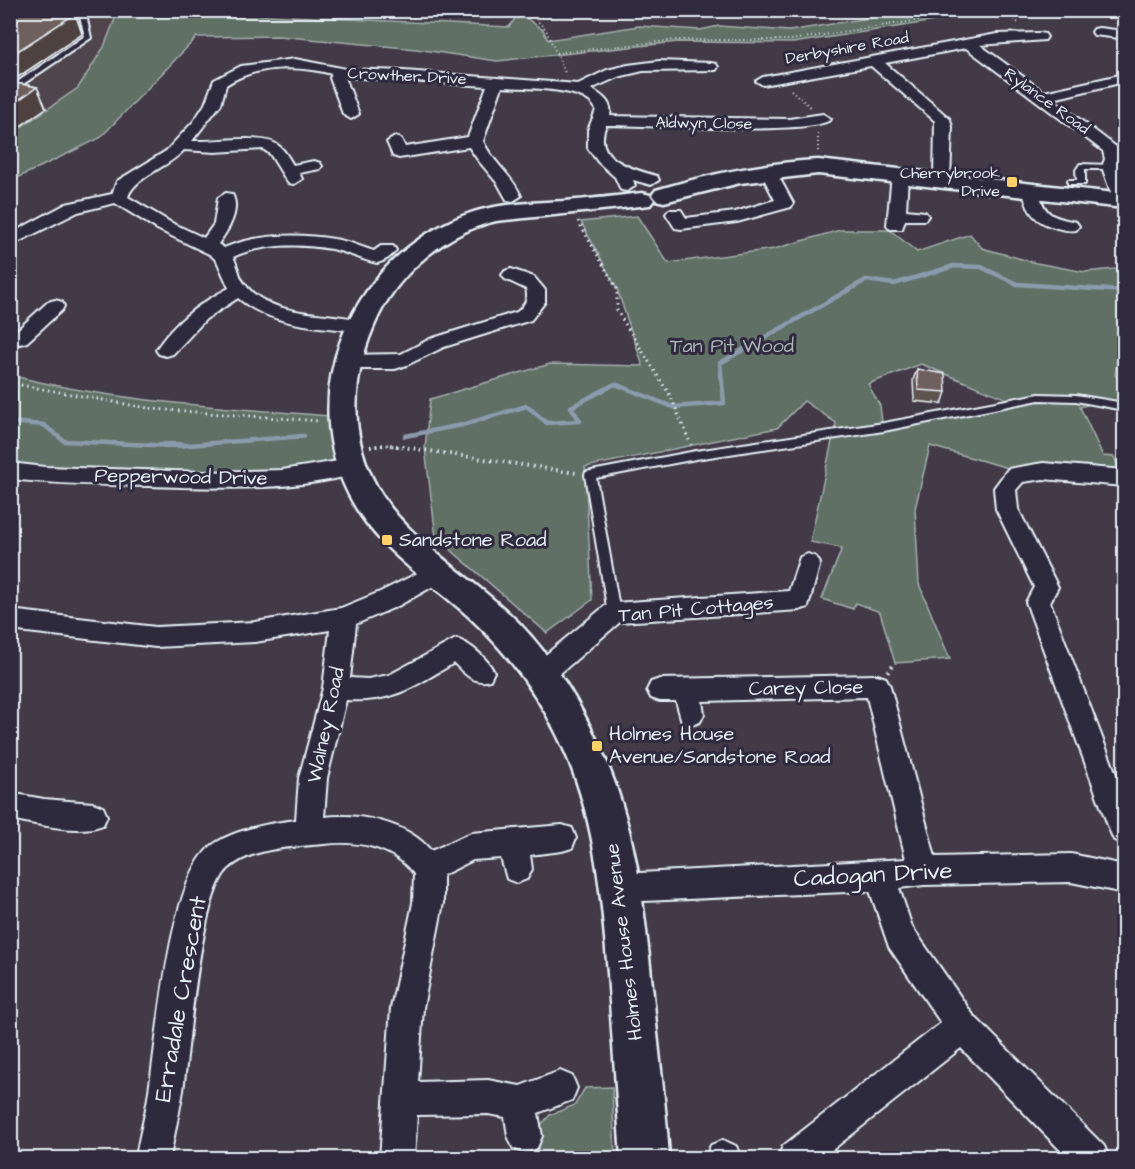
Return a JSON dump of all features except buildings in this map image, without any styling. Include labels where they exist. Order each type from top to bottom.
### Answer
[{"type":"street","points":[[1099,32],[1122,30]]},
{"type":"street","name":"Derbyshire Road","points":[[775,82],[873,60],[1031,33]]},
{"type":"street","name":"Rylance Road","points":[[969,43],[1107,145],[1113,154],[1110,167],[1123,201]]},
{"type":"street","points":[[873,60],[942,118],[944,127],[942,180]]},
{"type":"street","name":"Crowther Drive","points":[[119,197],[123,184],[160,162],[181,145],[208,114],[219,83],[246,69],[280,63],[314,64],[340,73],[404,75],[575,88]]},
{"type":"street","points":[[575,88],[626,68],[686,70],[711,67]]},
{"type":"street","points":[[340,73],[337,78],[350,111],[367,105]]},
{"type":"street","points":[[1042,97],[1125,78]]},
{"type":"street","points":[[496,82],[475,141],[484,160],[510,185],[513,196]]},
{"type":"street","points":[[575,88],[587,92],[605,109],[605,115],[600,120],[594,136],[600,156],[681,224],[737,217],[785,203],[805,201]]},
{"type":"street","name":"Aldwyn Close","points":[[600,120],[816,124]]},
{"type":"street","points":[[392,150],[475,141]]},
{"type":"street","points":[[181,145],[215,147],[259,144],[276,151],[292,175],[314,166]]},
{"type":"street","points":[[1107,145],[1125,144]]},
{"type":"street","name":"Holmes House Avenue","points":[[645,1158],[621,888],[611,832],[594,776],[541,674],[493,619],[388,526],[370,505],[346,447],[342,387],[346,362],[359,325],[376,294],[392,273],[426,244],[447,230],[502,212],[570,208],[641,191],[692,186],[768,171],[818,167],[1123,201]]},
{"type":"street","points":[[768,171],[785,203]]},
{"type":"street","points":[[900,175],[897,219],[919,216]]},
{"type":"street","points":[[1031,191],[1033,208],[1040,221],[1070,226]]},
{"type":"street","points":[[10,241],[72,208],[119,197],[124,203],[145,215],[215,251],[228,262],[232,282],[261,305],[319,321],[359,325]]},
{"type":"street","points":[[215,251],[226,216],[226,198]]},
{"type":"street","points":[[215,251],[248,244],[295,241],[334,244],[378,258]]},
{"type":"street","points":[[346,362],[395,362],[407,359],[437,343],[524,316],[534,308],[538,297],[533,284],[526,278],[511,274]]},
{"type":"street","points":[[185,356],[157,351],[214,302],[240,290]]},
{"type":"street","points":[[10,318],[27,331],[55,306]]},
{"type":"street","name":"Pepperwood Drive","points":[[10,471],[45,475],[205,480],[282,478],[346,447]]},
{"type":"street","points":[[1125,478],[1043,471],[1016,475],[1005,488],[1008,509],[1047,587],[1038,602],[1125,831]]},
{"type":"street","name":"Tan Pit Cottages","points":[[541,674],[614,613],[799,600],[808,563]]},
{"type":"street","points":[[10,620],[156,637],[255,632],[344,618],[389,599],[438,572]]},
{"type":"street","name":"Walney Road","points":[[309,832],[313,778],[336,688],[344,618]]},
{"type":"street","points":[[336,688],[368,690],[394,685],[456,649],[481,672]]},
{"type":"street","name":"Carey Close","points":[[660,690],[689,702],[877,686],[924,871]]},
{"type":"street","points":[[13,812],[93,816]]},
{"type":"street","name":"Erradale Crescent","points":[[153,1158],[167,1084],[178,993],[201,886],[215,862],[232,850],[252,842],[348,828],[368,831],[410,851],[426,868]]},
{"type":"street","points":[[397,1158],[408,996],[429,891],[426,868],[471,847],[515,856],[562,838]]},
{"type":"street","name":"Cadogan Drive","points":[[621,888],[880,876],[924,871],[1071,868],[1125,879]]},
{"type":"street","points":[[880,876],[900,936],[962,1026],[1092,1158]]},
{"type":"street","points":[[795,1158],[962,1026]]},
{"type":"street","points":[[402,1099],[488,1097],[520,1103],[560,1088]]},
{"type":"street","points":[[520,1103],[525,1136]]},
{"type":"lane","points":[[10,91],[89,37],[81,10]]},
{"type":"lane","points":[[1071,182],[1082,182],[1080,170],[1083,166],[1110,167]]},
{"type":"lane","points":[[614,613],[590,475],[696,455],[884,427],[1039,397],[1076,398],[1125,407]]},
{"type":"path","points":[[532,10],[530,13],[546,30],[575,88]]},
{"type":"path","points":[[555,52],[677,40],[791,40],[984,10]]},
{"type":"path","points":[[1001,10],[1031,33]]},
{"type":"path","points":[[1077,10],[1122,30]]},
{"type":"path","points":[[775,82],[816,124]]},
{"type":"path","points":[[570,208],[617,289],[617,311],[672,400],[696,455]]},
{"type":"path","points":[[10,383],[119,404],[172,411],[227,413],[346,447],[387,445],[590,475]]},
{"type":"shaded area","points":[[11,11],[118,11],[104,47],[78,88],[11,134]]},
{"type":"green space","points":[[118,11],[188,11],[509,27],[519,13],[543,30],[548,40],[639,26],[700,30],[719,26],[789,31],[911,11],[999,11],[793,43],[678,42],[497,61],[416,49],[278,36],[197,37],[100,138],[11,181],[11,134],[78,88],[104,47]]},
{"type":"green space","name":"Tan Pit Wood","points":[[637,216],[668,263],[774,249],[840,230],[890,230],[917,252],[970,234],[982,248],[1036,263],[1085,272],[1124,268],[1124,320],[1115,375],[1124,385],[1124,412],[1090,404],[1080,407],[1103,456],[1114,457],[1121,473],[1015,470],[930,446],[915,509],[919,584],[950,659],[895,663],[880,612],[856,603],[853,609],[822,599],[842,548],[810,542],[836,423],[804,401],[777,428],[585,467],[592,600],[547,633],[436,537],[425,448],[430,399],[550,364],[643,366],[617,289],[581,222]],"holes":[[[921,364],[1012,401],[883,430],[880,406],[868,384]]]},
{"type":"green space","points":[[10,375],[89,392],[208,406],[329,416],[342,424],[335,463],[282,471],[211,472],[35,467],[11,463]]},
{"type":"green space","points":[[612,1087],[615,1158],[537,1158],[535,1138],[541,1125],[550,1115],[575,1105],[585,1088]]},
{"type":"waterway","points":[[405,436],[462,425],[527,406],[547,423],[580,421],[571,407],[615,384],[673,407],[724,403],[720,363],[866,280],[894,284],[954,266],[981,267],[1017,284],[1124,291]]},
{"type":"waterway","points":[[10,422],[44,425],[64,441],[175,446],[304,436]]},
{"type":"waterway","points":[[164,445],[182,445]]},
{"type":"place","name":"Cherrybrook Drive","points":[[1012,182]]},
{"type":"place","name":"Sandstone Road","points":[[387,540]]},
{"type":"place","name":"Holmes House Avenue/Sandstone Road","points":[[597,746]]}]
